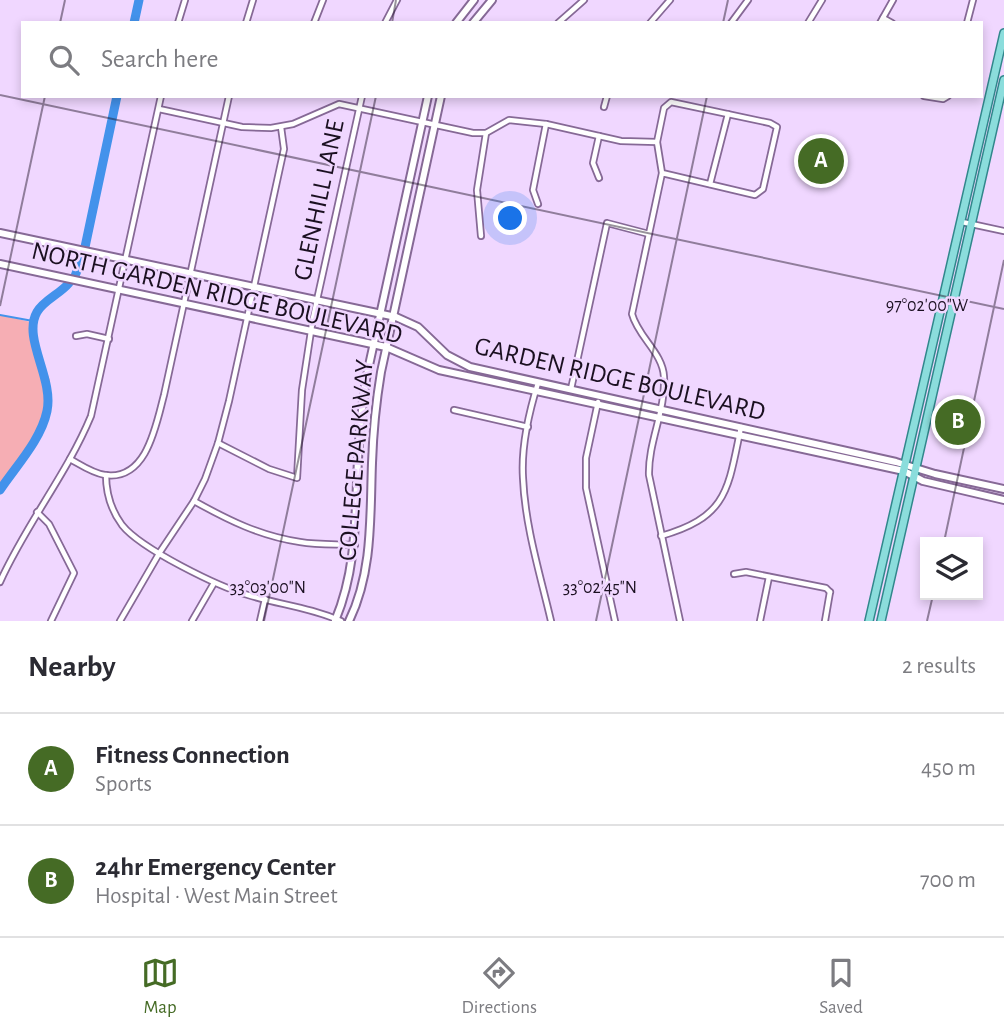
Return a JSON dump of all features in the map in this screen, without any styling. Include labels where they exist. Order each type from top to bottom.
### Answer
[{"type":"main road","points":[[458,21],[474,0]]},
{"type":"main road","points":[[475,21],[492,0]]},
{"type":"main road","points":[[869,621],[1004,33]]},
{"type":"main road","points":[[881,621],[1004,80]]},
{"type":"main road","name":"COLLEGE PARKWAY","points":[[337,620],[355,545],[360,422],[366,379],[428,98]]},
{"type":"main road","name":"COLLEGE PARKWAY","points":[[349,621],[366,567],[371,523],[375,414],[386,347],[441,98]]},
{"type":"main road","points":[[984,124],[993,127]]},
{"type":"main road","name":"GARDEN RIDGE BOULEVARD","points":[[0,233],[392,316],[418,327],[447,355],[470,367],[1004,489]]},
{"type":"main road","name":"NORTH GARDEN RIDGE BOULEVARD","points":[[0,264],[386,347],[439,370],[658,419],[905,468],[914,477],[1004,500]]},
{"type":"main road","points":[[933,344],[943,346]]},
{"type":"main road","points":[[793,447],[794,439]]},
{"type":"main road","points":[[883,561],[894,563]]},
{"type":"main road","points":[[351,565],[366,567]]},
{"type":"street","points":[[179,21],[185,0]]},
{"type":"street","points":[[247,21],[253,0]]},
{"type":"street","points":[[315,21],[323,0]]},
{"type":"street","points":[[385,21],[397,0]]},
{"type":"street","points":[[560,21],[584,0]]},
{"type":"street","points":[[652,21],[670,0]]},
{"type":"street","points":[[733,21],[748,0]]},
{"type":"street","points":[[809,21],[822,0]]},
{"type":"street","points":[[882,20],[893,0]]},
{"type":"street","points":[[968,21],[973,0]]},
{"type":"street","points":[[0,582],[19,542],[70,459],[91,416],[161,98]]},
{"type":"street","points":[[70,459],[91,472],[106,475],[132,468],[145,453],[161,405],[228,98]]},
{"type":"street","name":"GLENHILL LANE","points":[[218,443],[269,469],[297,478],[302,390],[311,331],[362,98]]},
{"type":"street","points":[[604,107],[606,98]]},
{"type":"street","points":[[662,173],[755,195],[763,189],[777,127],[671,102],[663,108],[657,142],[662,173],[632,314],[634,322],[659,360],[664,377],[648,469],[680,621]]},
{"type":"street","points":[[159,109],[251,128],[281,127],[339,104],[473,134],[486,133],[509,120],[546,124],[621,141],[657,142]]},
{"type":"street","points":[[710,184],[728,114]]},
{"type":"street","points":[[538,204],[533,190],[546,124]]},
{"type":"street","points":[[120,621],[160,552],[194,501],[218,443],[284,149],[281,127]]},
{"type":"street","points":[[481,236],[477,190],[486,133]]},
{"type":"street","points":[[599,136],[593,163],[599,178]]},
{"type":"street","points":[[962,222],[1004,231]]},
{"type":"street","points":[[571,390],[607,223],[649,234]]},
{"type":"street","points":[[76,336],[87,334],[109,339]]},
{"type":"street","points":[[538,383],[523,465],[525,500],[551,621]]},
{"type":"street","points":[[599,396],[586,458],[586,488],[615,621]]},
{"type":"street","points":[[454,410],[528,427]]},
{"type":"street","points":[[661,536],[684,529],[721,502],[727,488],[741,427]]},
{"type":"street","points":[[106,475],[108,499],[124,527],[160,552],[214,583],[265,600],[299,605],[337,620]]},
{"type":"street","points":[[194,501],[239,526],[270,536],[302,542],[355,545]]},
{"type":"street","points":[[37,512],[49,524],[74,573],[51,621]]},
{"type":"street","points":[[734,574],[746,572],[830,592]]},
{"type":"street","points":[[760,621],[769,577]]},
{"type":"street","points":[[192,621],[214,583]]},
{"type":"street","points":[[825,621],[830,592],[834,586]]},
{"type":"street","points":[[260,621],[265,600]]},
{"type":"shaded area","points":[[0,315],[35,323],[35,343],[50,380],[50,409],[43,431],[0,495]]},
{"type":"waterway","points":[[134,21],[139,0]]},
{"type":"waterway","points":[[85,247],[117,98]]},
{"type":"waterway","points":[[75,276],[83,255]]},
{"type":"waterway","points":[[0,490],[34,442],[47,411],[46,385],[35,346],[33,322],[40,308],[69,283]]},
{"type":"waterway","points":[[0,315],[33,321]]},
{"type":"place","name":"Fitness Connection","points":[[821,161]]},
{"type":"place","name":"24hr Emergency Center","points":[[958,422]]}]
